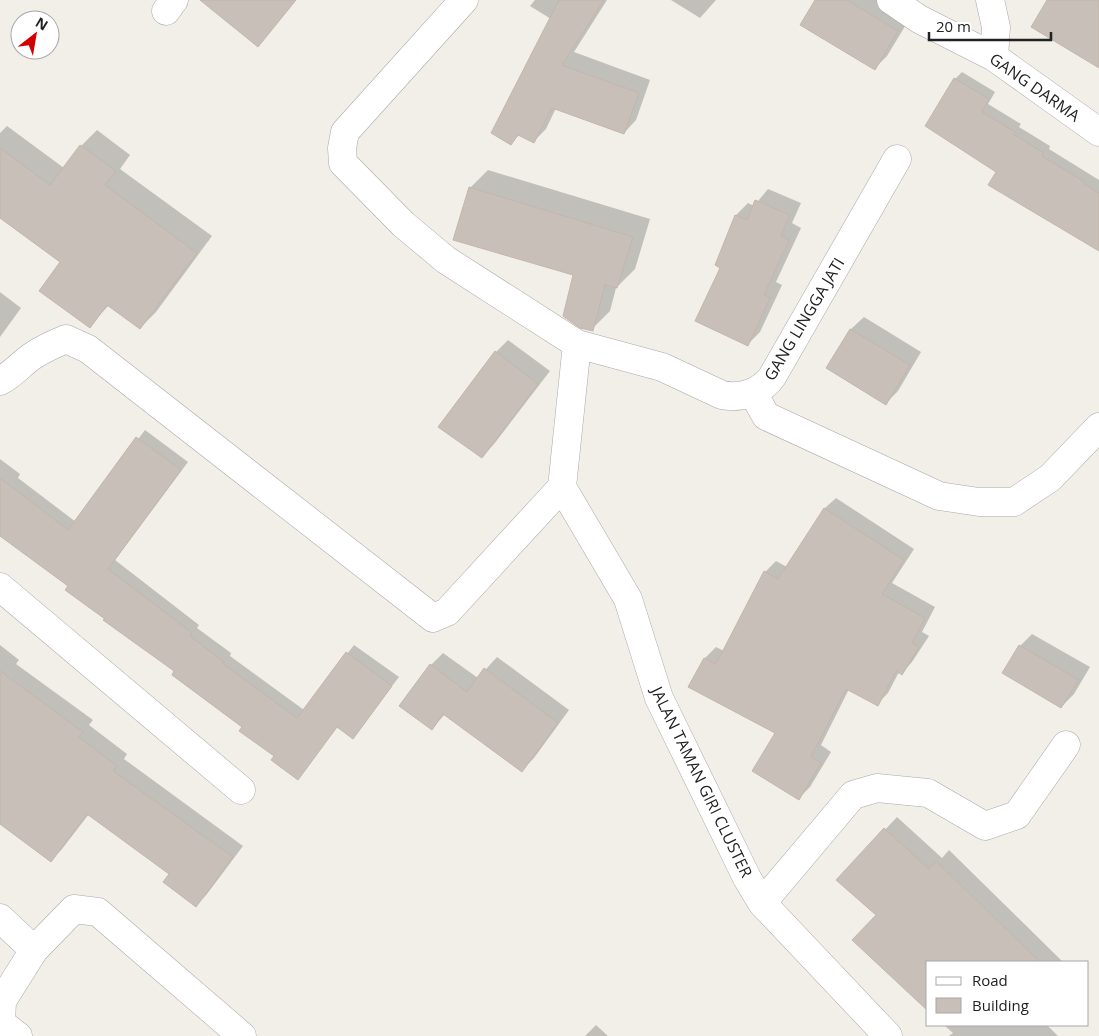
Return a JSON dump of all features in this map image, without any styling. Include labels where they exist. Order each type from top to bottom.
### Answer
[{"type":"street","points":[[0,381],[9,376],[30,357],[66,339],[88,349],[433,618],[446,612],[562,487],[577,344],[446,260],[403,224],[343,163],[342,148],[345,132],[464,0]]},
{"type":"street","name":"GANG DARMA","points":[[891,0],[919,19],[994,57],[1099,132]]},
{"type":"street","points":[[990,0],[996,28],[994,57]]},
{"type":"street","name":"GANG LINGGA JATI","points":[[577,344],[662,367],[722,395],[753,393],[772,377],[897,159]]},
{"type":"street","points":[[753,393],[766,416],[939,496],[979,502],[1014,502],[1050,478],[1099,427]]},
{"type":"street","name":"JALAN TAMAN GIRI CLUSTER","points":[[562,487],[628,599],[659,698],[747,878],[762,903],[888,1036]]},
{"type":"street","points":[[0,587],[240,790]]},
{"type":"street","points":[[762,903],[853,796],[877,788],[928,794],[985,826],[1017,815],[1066,745]]},
{"type":"street","points":[[18,1036],[1,1022],[2,1001],[34,950],[74,909],[98,912],[242,1036]]},
{"type":"street","points":[[0,918],[34,950]]},
{"type":"building","points":[[200,0],[296,0],[258,47]]},
{"type":"building","points":[[559,0],[604,0],[562,65],[639,93],[624,134],[552,108],[534,143],[518,135],[511,145],[491,133]]},
{"type":"building","points":[[815,0],[847,0],[898,31],[875,70],[800,25]]},
{"type":"building","points":[[1047,0],[1099,0],[1099,68],[1031,27]]},
{"type":"building","points":[[954,78],[989,99],[982,112],[1015,132],[1013,134],[1044,153],[1042,156],[1085,182],[1084,184],[1099,193],[1099,251],[988,185],[996,172],[925,126]]},
{"type":"building","points":[[80,145],[116,171],[105,185],[197,253],[140,329],[107,305],[90,328],[39,291],[60,262],[0,218],[0,148],[50,185]]},
{"type":"building","points":[[469,187],[633,237],[617,288],[605,285],[593,331],[580,328],[563,316],[573,275],[453,240]]},
{"type":"building","points":[[755,200],[790,215],[781,236],[789,240],[764,295],[770,298],[748,346],[695,321],[720,268],[715,265],[735,215],[747,220]]},
{"type":"building","points":[[850,329],[910,365],[886,405],[826,368]]},
{"type":"building","points":[[495,351],[538,384],[482,458],[438,427]]},
{"type":"building","points":[[136,437],[181,470],[108,569],[192,633],[190,636],[224,662],[223,664],[297,718],[346,652],[392,686],[353,739],[337,727],[298,780],[271,760],[274,756],[239,731],[242,727],[172,675],[174,671],[103,620],[105,619],[65,590],[68,586],[0,536],[0,478],[68,530]]},
{"type":"building","points":[[824,508],[904,560],[882,594],[925,618],[912,643],[919,647],[902,675],[896,671],[878,706],[846,689],[811,757],[821,763],[799,800],[752,771],[775,733],[688,687],[704,658],[716,664],[764,571],[778,579]]},
{"type":"building","points":[[1019,645],[1079,680],[1061,708],[1002,673]]},
{"type":"building","points":[[430,664],[467,692],[484,668],[558,723],[522,772],[443,714],[432,730],[399,706]]},
{"type":"building","points":[[0,671],[83,732],[79,737],[117,766],[113,771],[233,857],[196,907],[163,882],[169,874],[87,814],[51,862],[0,824]]},
{"type":"building","points":[[884,828],[929,869],[936,861],[1039,961],[926,961],[926,1009],[852,940],[876,915],[836,880]]}]
